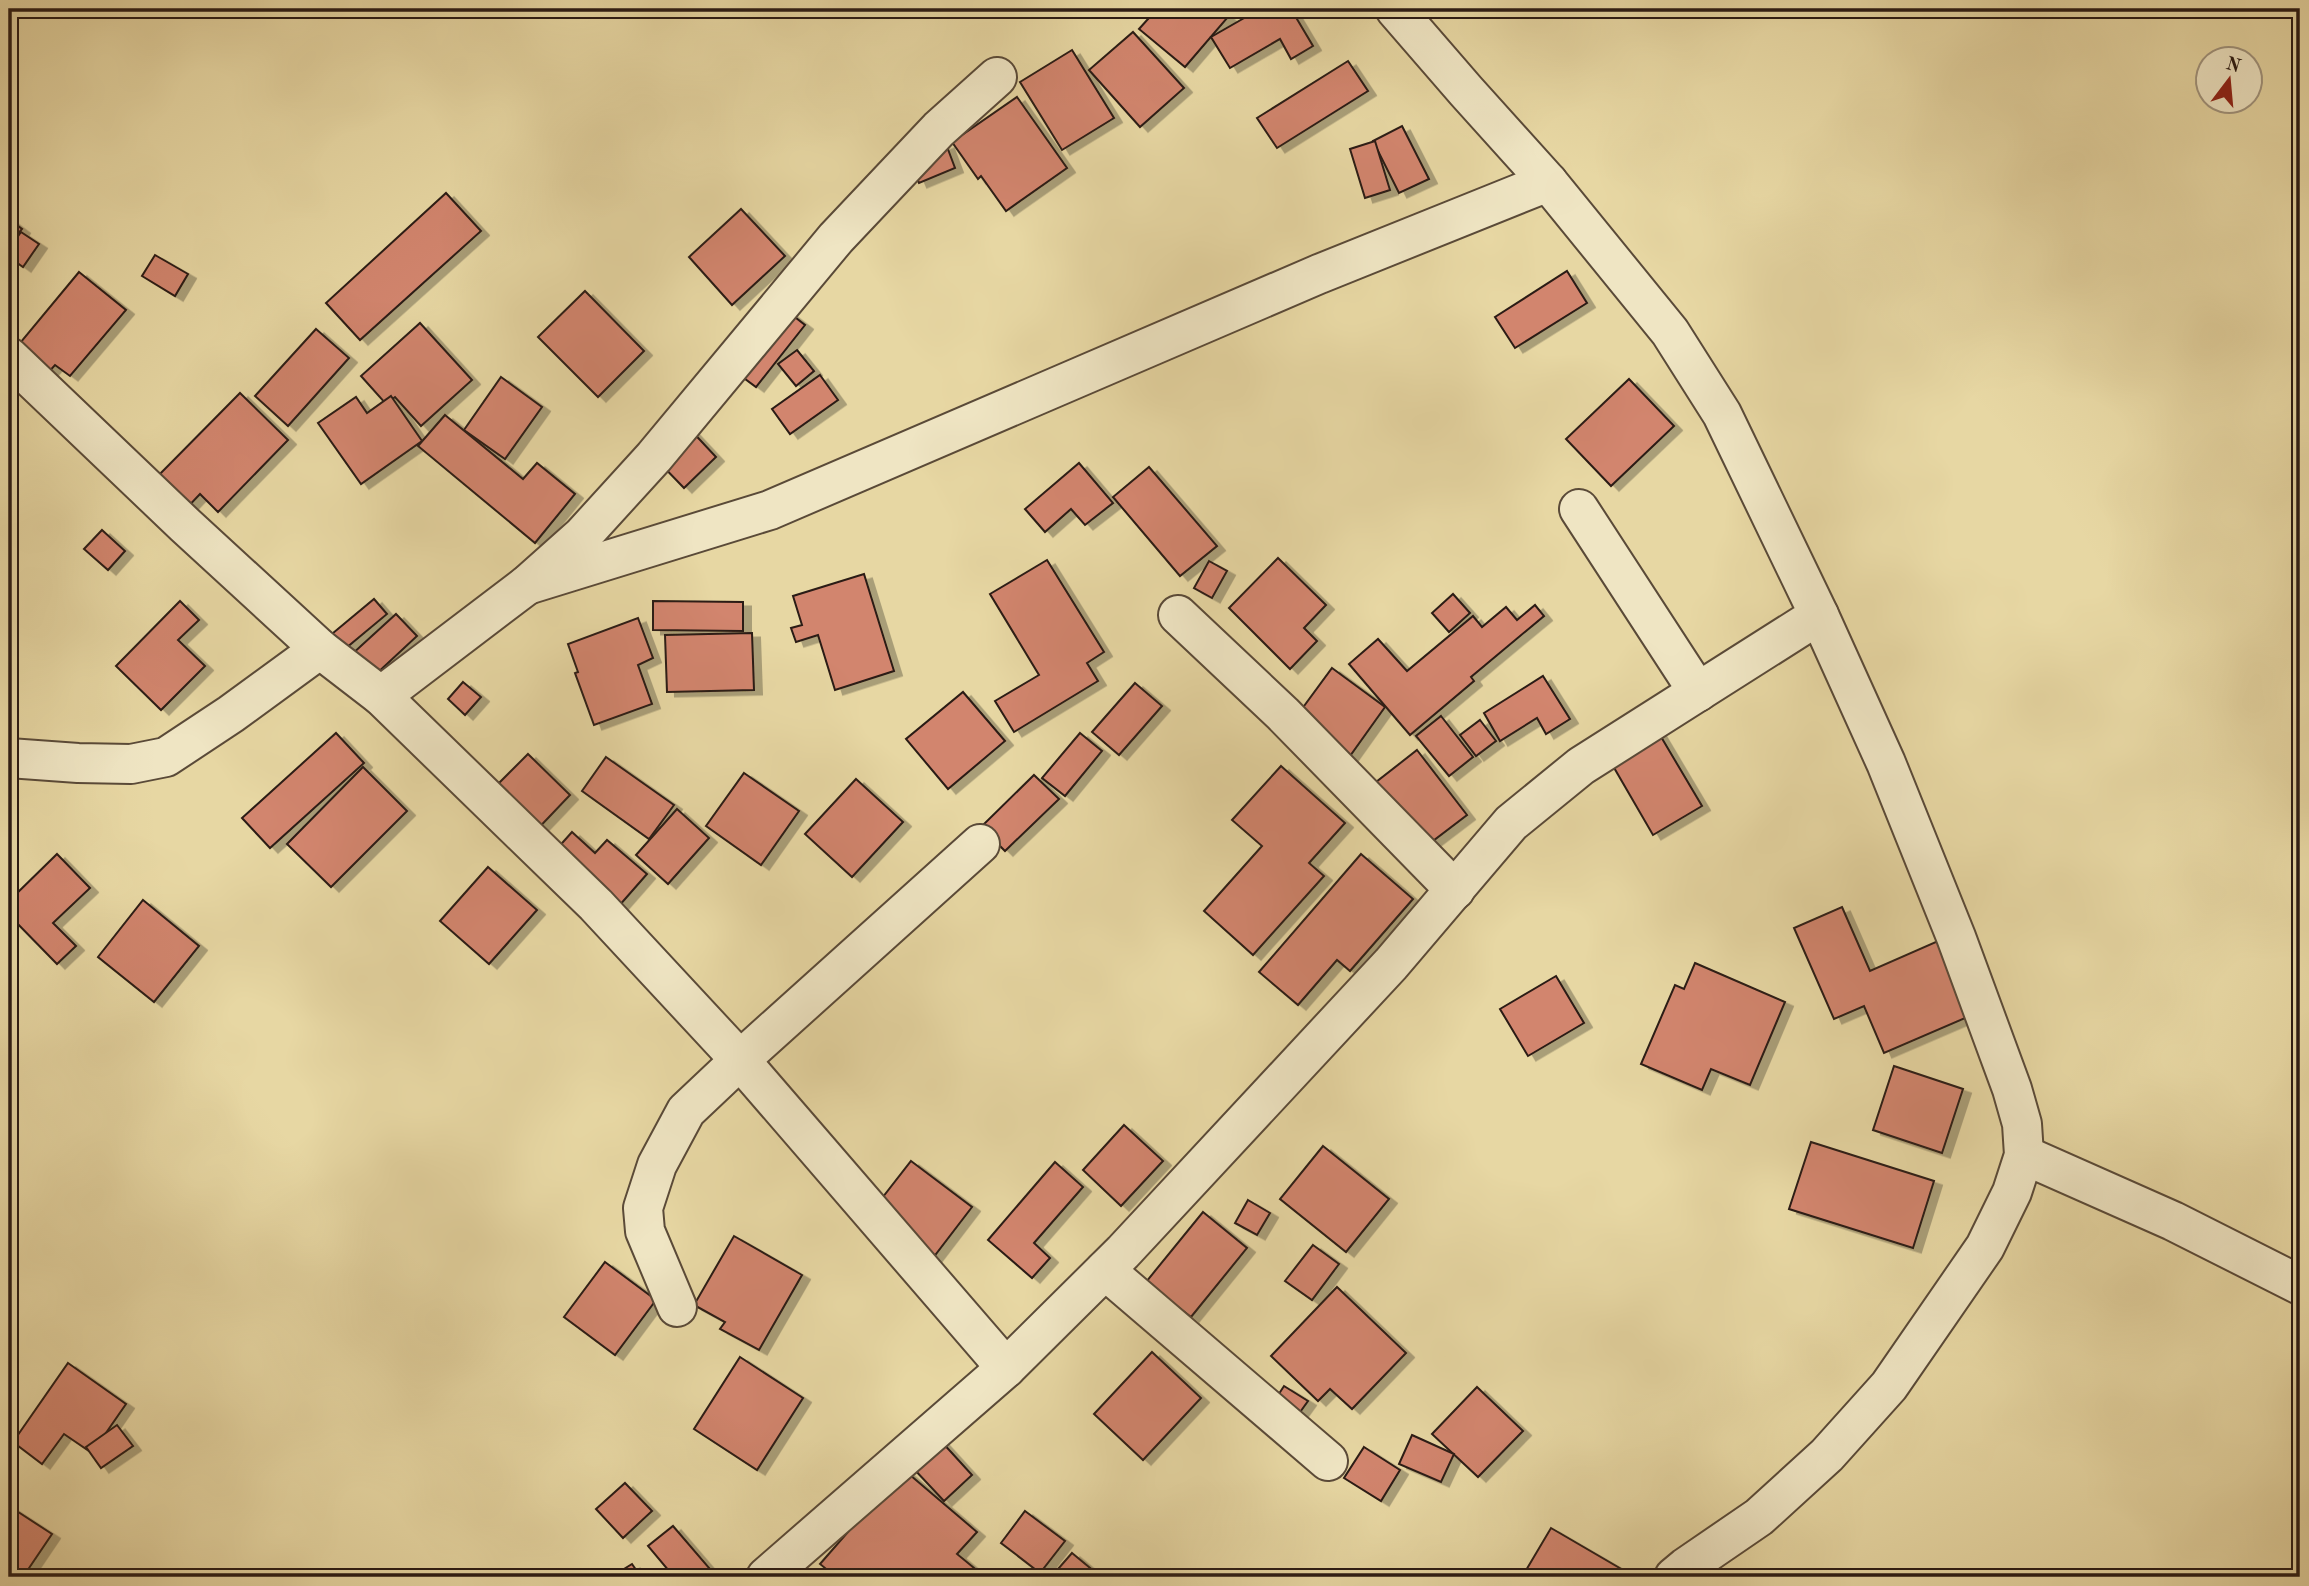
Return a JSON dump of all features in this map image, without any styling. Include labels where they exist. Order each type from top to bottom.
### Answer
[{"type":"street","points":[[1395,9],[1548,182],[1670,332],[1715,402],[1819,615],[1886,763],[1956,937],[2012,1089],[2022,1124],[2024,1156],[2012,1192],[1985,1247],[1889,1386],[1827,1455],[1759,1517],[1674,1577]]},
{"type":"street","points":[[381,696],[527,585],[582,537],[654,457],[836,238],[939,129],[998,77]]},
{"type":"street","points":[[527,585],[770,510],[1319,274],[1548,182]]},
{"type":"street","points":[[9,357],[320,649],[381,696],[596,905],[740,1060],[1006,1368]]},
{"type":"street","points":[[1579,509],[1698,692]]},
{"type":"street","points":[[1178,615],[1283,714],[1455,890]]},
{"type":"street","points":[[766,1577],[1006,1368],[1105,1270],[1280,1085],[1455,890],[1511,823],[1581,766],[1819,615]]},
{"type":"street","points":[[9,758],[78,764],[131,764],[166,757],[231,714],[320,649]]},
{"type":"street","points":[[677,1307],[645,1231],[643,1208],[657,1165],[686,1111],[980,845]]},
{"type":"street","points":[[2024,1156],[2174,1221],[2300,1285]]},
{"type":"street","points":[[1105,1270],[1328,1461]]},
{"type":"building","points":[[1157,9],[1218,9],[1228,17],[1185,67],[1139,29]]},
{"type":"building","points":[[1260,9],[1291,9],[1313,46],[1291,59],[1280,39],[1230,68],[1211,37]]},
{"type":"building","points":[[1133,32],[1184,88],[1140,127],[1089,70]]},
{"type":"building","points":[[1072,50],[1114,118],[1062,150],[1020,82]]},
{"type":"building","points":[[1348,61],[1368,91],[1277,148],[1257,118]]},
{"type":"building","points":[[1017,97],[1067,168],[1006,211],[981,176],[978,179],[952,142]]},
{"type":"building","points":[[1402,126],[1429,179],[1399,193],[1373,141]]},
{"type":"building","points":[[1375,141],[1390,190],[1365,198],[1350,149]]},
{"type":"building","points":[[946,144],[955,168],[919,183],[909,159]]},
{"type":"building","points":[[446,193],[481,231],[360,340],[326,303]]},
{"type":"building","points":[[741,209],[785,256],[732,305],[689,257]]},
{"type":"building","points":[[9,219],[22,229],[9,245]]},
{"type":"building","points":[[21,232],[39,244],[23,267],[9,257],[9,249]]},
{"type":"building","points":[[155,255],[188,274],[175,296],[142,276]]},
{"type":"building","points":[[1567,271],[1587,303],[1515,348],[1495,317]]},
{"type":"building","points":[[79,272],[126,310],[70,376],[55,365],[46,375],[15,349]]},
{"type":"building","points":[[585,291],[644,351],[598,397],[538,337]]},
{"type":"building","points":[[782,307],[805,325],[756,387],[733,370]]},
{"type":"building","points":[[420,323],[472,380],[421,426],[395,397],[386,404],[361,376]]},
{"type":"building","points":[[316,329],[349,358],[288,426],[255,396]]},
{"type":"building","points":[[797,350],[814,371],[796,386],[778,364]]},
{"type":"building","points":[[820,375],[838,400],[790,434],[772,409]]},
{"type":"building","points":[[501,377],[542,407],[505,459],[464,430]]},
{"type":"building","points":[[1629,379],[1674,426],[1611,486],[1566,439]]},
{"type":"building","points":[[240,393],[288,440],[218,512],[200,494],[183,512],[152,482]]},
{"type":"building","points":[[391,396],[422,441],[361,484],[318,423],[356,397],[367,413]]},
{"type":"building","points":[[445,415],[523,479],[537,463],[575,494],[535,543],[418,446]]},
{"type":"building","points":[[687,426],[716,457],[684,488],[654,457]]},
{"type":"building","points":[[1079,463],[1113,503],[1085,525],[1071,509],[1045,532],[1025,509]]},
{"type":"building","points":[[1149,467],[1217,546],[1180,576],[1113,497]]},
{"type":"building","points":[[102,530],[125,551],[108,570],[84,549]]},
{"type":"building","points":[[1278,558],[1326,605],[1304,628],[1317,641],[1290,669],[1229,608]]},
{"type":"building","points":[[1047,560],[1104,652],[1087,663],[1098,681],[1014,732],[995,701],[1039,675],[990,594]]},
{"type":"building","points":[[1209,561],[1227,571],[1212,598],[1194,588]]},
{"type":"building","points":[[864,574],[894,671],[835,690],[818,635],[796,642],[791,628],[802,625],[793,596]]},
{"type":"building","points":[[1453,594],[1470,613],[1449,632],[1432,613]]},
{"type":"building","points":[[374,599],[387,614],[334,658],[321,643]]},
{"type":"building","points":[[180,601],[199,620],[178,640],[205,666],[161,710],[116,666]]},
{"type":"building","points":[[653,601],[743,602],[743,631],[653,630]]},
{"type":"building","points":[[1535,605],[1544,616],[1471,677],[1474,681],[1410,735],[1349,664],[1378,639],[1407,671],[1473,616],[1482,627],[1506,607],[1517,620]]},
{"type":"building","points":[[396,614],[417,636],[360,689],[339,666]]},
{"type":"building","points":[[638,618],[653,658],[638,665],[652,704],[594,725],[575,673],[578,672],[568,644]]},
{"type":"building","points":[[752,633],[754,690],[667,692],[665,635]]},
{"type":"building","points":[[1332,668],[1385,707],[1350,756],[1296,717]]},
{"type":"building","points":[[1543,676],[1570,719],[1546,734],[1537,718],[1500,741],[1484,713]]},
{"type":"building","points":[[463,682],[481,697],[465,715],[448,699]]},
{"type":"building","points":[[1135,683],[1162,706],[1119,755],[1092,732]]},
{"type":"building","points":[[963,692],[1005,741],[948,789],[906,739]]},
{"type":"building","points":[[1441,716],[1473,757],[1449,776],[1416,736]]},
{"type":"building","points":[[1480,720],[1496,741],[1476,756],[1460,735]]},
{"type":"building","points":[[1657,730],[1702,806],[1653,835],[1609,759]]},
{"type":"building","points":[[336,733],[364,763],[270,848],[242,818]]},
{"type":"building","points":[[1080,733],[1102,751],[1065,796],[1042,778]]},
{"type":"building","points":[[1417,750],[1467,815],[1421,850],[1371,786]]},
{"type":"building","points":[[528,754],[570,795],[530,837],[487,795]]},
{"type":"building","points":[[606,757],[674,805],[649,839],[582,791]]},
{"type":"building","points":[[1281,766],[1345,823],[1309,863],[1324,876],[1253,955],[1204,911],[1262,846],[1232,820]]},
{"type":"building","points":[[363,767],[407,811],[331,887],[287,844]]},
{"type":"building","points":[[744,773],[799,811],[761,865],[706,826]]},
{"type":"building","points":[[1034,775],[1059,799],[1005,851],[981,827]]},
{"type":"building","points":[[856,779],[903,822],[852,877],[805,834]]},
{"type":"building","points":[[677,809],[709,838],[668,884],[636,855]]},
{"type":"building","points":[[572,832],[595,853],[607,840],[647,874],[611,915],[547,860]]},
{"type":"building","points":[[57,854],[90,888],[53,923],[76,946],[57,964],[9,915],[9,901]]},
{"type":"building","points":[[1361,854],[1413,899],[1350,971],[1337,960],[1298,1005],[1259,972]]},
{"type":"building","points":[[488,867],[537,910],[489,964],[440,921]]},
{"type":"building","points":[[143,900],[199,946],[154,1002],[98,957]]},
{"type":"building","points":[[1842,907],[1870,971],[1954,934],[1986,1009],[1884,1053],[1864,1006],[1834,1019],[1794,928]]},
{"type":"building","points":[[1695,963],[1785,1002],[1750,1085],[1711,1069],[1702,1090],[1641,1064],[1675,985],[1684,989]]},
{"type":"building","points":[[1556,976],[1584,1023],[1528,1056],[1500,1009]]},
{"type":"building","points":[[1894,1066],[1963,1089],[1942,1153],[1873,1130]]},
{"type":"building","points":[[1124,1125],[1163,1161],[1121,1206],[1083,1170]]},
{"type":"building","points":[[1811,1142],[1934,1181],[1913,1248],[1789,1209]]},
{"type":"building","points":[[1323,1146],[1389,1199],[1346,1252],[1280,1199]]},
{"type":"building","points":[[911,1161],[972,1207],[926,1267],[865,1220]]},
{"type":"building","points":[[1055,1162],[1083,1187],[1034,1243],[1050,1258],[1032,1278],[988,1240]]},
{"type":"building","points":[[1248,1200],[1270,1213],[1257,1235],[1235,1223]]},
{"type":"building","points":[[1203,1212],[1247,1248],[1191,1317],[1146,1282]]},
{"type":"building","points":[[734,1236],[802,1275],[759,1350],[720,1329],[725,1322],[694,1305]]},
{"type":"building","points":[[1313,1245],[1339,1264],[1312,1300],[1285,1281]]},
{"type":"building","points":[[605,1262],[656,1300],[615,1355],[564,1317]]},
{"type":"building","points":[[1337,1287],[1406,1353],[1352,1409],[1330,1389],[1318,1401],[1271,1356]]},
{"type":"building","points":[[1152,1352],[1201,1398],[1143,1460],[1094,1414]]},
{"type":"building","points":[[740,1357],[803,1398],[757,1470],[694,1429]]},
{"type":"building","points":[[68,1363],[126,1404],[92,1453],[64,1434],[42,1464],[13,1442]]},
{"type":"building","points":[[1284,1386],[1308,1401],[1298,1415],[1275,1400]]},
{"type":"building","points":[[1477,1387],[1523,1431],[1478,1477],[1432,1434]]},
{"type":"building","points":[[117,1425],[133,1446],[101,1468],[86,1447]]},
{"type":"building","points":[[1412,1435],[1454,1454],[1441,1482],[1399,1464]]},
{"type":"building","points":[[941,1441],[972,1475],[944,1501],[913,1468]]},
{"type":"building","points":[[1364,1447],[1400,1470],[1381,1501],[1344,1478]]},
{"type":"building","points":[[903,1469],[977,1532],[957,1554],[985,1577],[836,1577],[820,1564]]},
{"type":"building","points":[[625,1483],[652,1511],[623,1538],[596,1509]]},
{"type":"building","points":[[9,1506],[52,1534],[23,1577],[9,1577]]},
{"type":"building","points":[[1025,1511],[1065,1541],[1040,1573],[1001,1543]]},
{"type":"building","points":[[673,1526],[710,1569],[700,1577],[674,1577],[648,1546]]},
{"type":"building","points":[[1551,1528],[1635,1577],[1522,1577]]},
{"type":"building","points":[[1072,1553],[1101,1577],[1051,1577]]},
{"type":"building","points":[[632,1564],[641,1577],[611,1577]]}]
